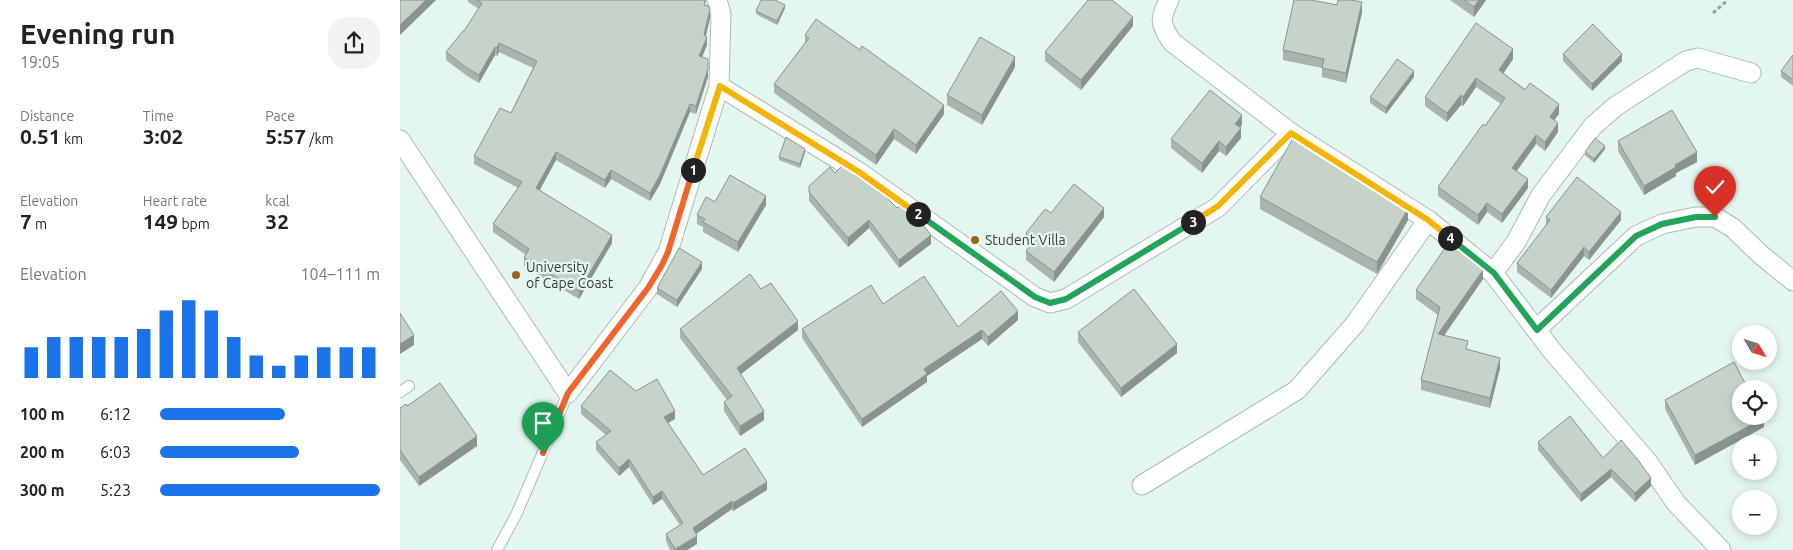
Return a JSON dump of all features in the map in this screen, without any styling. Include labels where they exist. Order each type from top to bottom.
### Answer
[{"type":"street","points":[[400,140],[568,393],[648,288],[668,252],[720,86],[722,14],[717,0]]},
{"type":"street","points":[[1168,0],[1161,17],[1163,28],[1172,42],[1291,133],[1428,220],[1494,273],[1553,352],[1647,461],[1676,503],[1721,550]]},
{"type":"street","points":[[1494,273],[1516,242],[1541,195],[1593,126],[1616,106],[1686,61],[1698,58],[1752,72]]},
{"type":"street","points":[[720,86],[859,172],[1035,297],[1050,303],[1066,299],[1218,206],[1291,133]]},
{"type":"street","points":[[1537,330],[1636,236],[1662,224],[1696,217],[1715,217],[1733,228],[1760,254],[1793,281]]},
{"type":"street","points":[[1142,485],[1297,390],[1355,324],[1428,220]]},
{"type":"lane","points":[[400,392],[409,386]]},
{"type":"lane","points":[[497,550],[517,513],[568,393]]},
{"type":"path","points":[[1713,13],[1728,0]]},
{"type":"building","points":[[400,0],[426,0],[400,25]]},
{"type":"building","points":[[477,0],[705,0],[704,5],[709,6],[704,35],[707,37],[699,56],[708,59],[708,69],[696,106],[690,104],[660,175],[650,193],[611,170],[605,180],[556,152],[536,188],[612,235],[579,291],[524,258],[529,249],[493,224],[522,182],[474,156],[500,108],[511,113],[537,61],[499,43],[479,75],[446,52],[464,31],[482,3]]},
{"type":"building","points":[[761,0],[775,0],[785,5],[777,21],[756,11]]},
{"type":"building","points":[[1088,0],[1112,0],[1133,17],[1081,80],[1045,52]]},
{"type":"building","points":[[1294,0],[1311,0],[1337,5],[1338,0],[1362,2],[1346,73],[1322,68],[1324,59],[1283,50]]},
{"type":"building","points":[[1464,0],[1479,0],[1474,7]]},
{"type":"building","points":[[816,19],[860,50],[862,46],[944,105],[916,145],[894,129],[876,155],[774,84],[809,38],[805,35]]},
{"type":"building","points":[[1476,23],[1513,49],[1499,70],[1525,90],[1530,83],[1559,104],[1550,117],[1558,123],[1545,142],[1536,135],[1512,168],[1528,179],[1502,214],[1487,203],[1478,215],[1438,187],[1483,124],[1485,126],[1505,98],[1476,78],[1463,97],[1461,95],[1447,113],[1425,97]]},
{"type":"building","points":[[1593,24],[1622,54],[1592,84],[1563,54]]},
{"type":"building","points":[[980,37],[1015,57],[982,115],[947,95]]},
{"type":"building","points":[[1793,55],[1793,80],[1781,71]]},
{"type":"building","points":[[1397,59],[1414,71],[1386,108],[1370,97]]},
{"type":"building","points":[[1210,90],[1242,115],[1235,124],[1241,128],[1226,147],[1219,141],[1202,163],[1171,139]]},
{"type":"building","points":[[1672,110],[1697,152],[1644,186],[1618,141]]},
{"type":"building","points":[[786,137],[805,149],[800,164],[779,157]]},
{"type":"building","points":[[1293,138],[1408,209],[1377,262],[1260,197]]},
{"type":"building","points":[[1595,138],[1605,146],[1594,159],[1585,152]]},
{"type":"building","points":[[842,166],[884,195],[897,208],[899,206],[919,220],[931,235],[899,260],[869,220],[848,238],[809,192],[809,186],[830,167],[835,173]]},
{"type":"building","points":[[730,175],[766,196],[738,242],[703,222],[705,219],[697,215],[706,197],[715,202]]},
{"type":"building","points":[[1577,177],[1621,212],[1589,252],[1584,247],[1551,290],[1517,263],[1550,220],[1546,217]]},
{"type":"building","points":[[1074,184],[1104,208],[1054,272],[1026,251],[1034,240],[1026,233],[1045,209],[1051,213]]},
{"type":"building","points":[[1449,242],[1483,270],[1438,334],[1468,341],[1466,349],[1500,358],[1490,398],[1421,380],[1440,307],[1416,290]]},
{"type":"building","points":[[679,248],[702,262],[677,300],[657,288]]},
{"type":"building","points":[[750,274],[761,289],[771,283],[798,321],[737,368],[764,411],[740,426],[724,402],[732,396],[680,329]]},
{"type":"building","points":[[924,276],[958,327],[1001,291],[1018,311],[988,337],[982,330],[924,369],[927,374],[862,419],[802,329],[871,285],[883,304]]},
{"type":"building","points":[[1134,289],[1177,344],[1121,388],[1078,332]]},
{"type":"building","points":[[400,313],[414,335],[400,344]]},
{"type":"building","points":[[1732,363],[1732,370],[1738,370],[1743,380],[1732,380],[1732,425],[1751,425],[1695,455],[1665,400]]},
{"type":"building","points":[[610,370],[636,391],[657,379],[675,411],[664,417],[703,475],[745,448],[767,482],[733,503],[732,501],[693,528],[697,536],[675,549],[666,534],[683,523],[662,491],[653,497],[629,459],[619,468],[596,442],[611,431],[581,406]]},
{"type":"building","points":[[440,383],[477,436],[419,477],[400,450],[400,408],[406,404],[407,406]]},
{"type":"building","points":[[1570,416],[1603,458],[1621,440],[1651,478],[1635,493],[1611,469],[1581,494],[1538,442]]},
{"type":"place","name":"Student Villa","points":[[975,240]]},
{"type":"place","name":"University of Cape Coast","points":[[516,275]]},
{"type":"route","points":[[543,453],[568,393],[648,288],[662,265],[668,252],[720,86],[859,172],[1035,297],[1050,303],[1066,299],[1218,206],[1291,133],[1428,220],[1494,273],[1537,330],[1636,236],[1662,224],[1696,217],[1715,217]]}]
